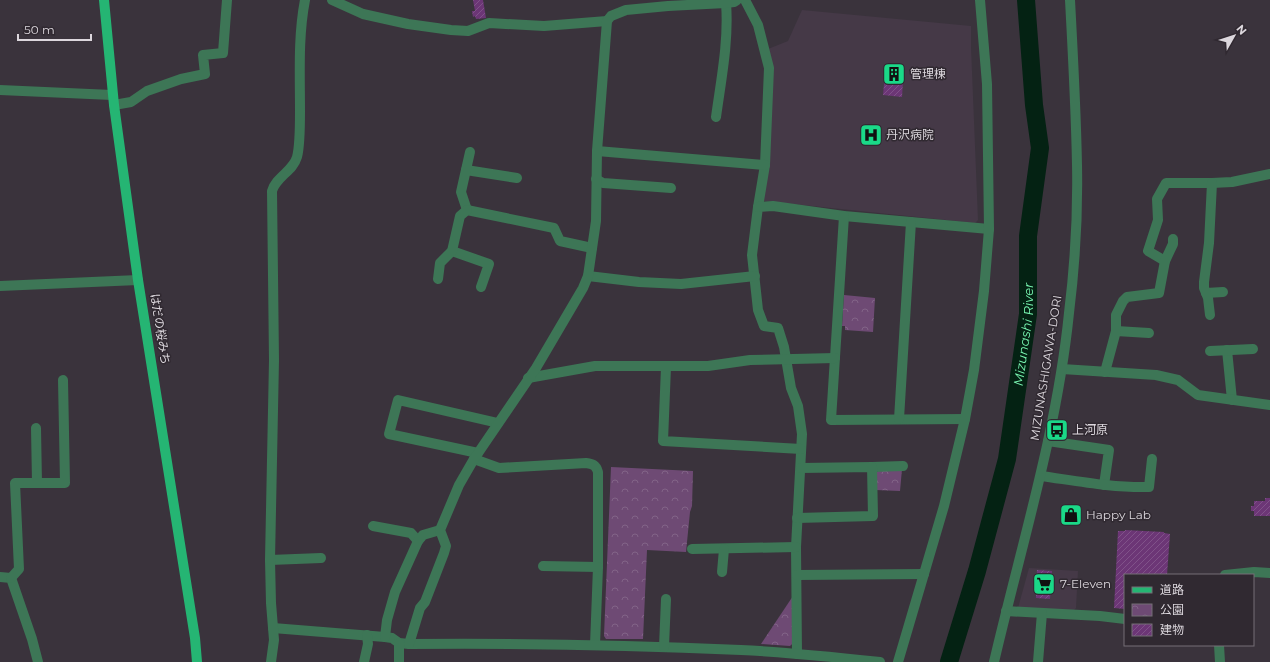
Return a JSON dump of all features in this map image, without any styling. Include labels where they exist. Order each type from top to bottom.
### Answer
[{"type":"main road","name":"はだの桜みち","points":[[104,0],[113,100],[138,280],[188,592],[197,662]]},
{"type":"street","points":[[0,90],[131,102],[147,91],[182,79],[205,74],[203,55],[223,53],[227,0]]},
{"type":"street","points":[[271,662],[274,640],[271,609],[270,560],[274,360],[272,191],[276,181],[290,167],[297,157],[299,130],[300,54],[303,8],[305,0]]},
{"type":"street","points":[[332,0],[363,14],[408,24],[451,30],[468,31],[489,23],[544,26],[608,21]]},
{"type":"street","points":[[409,644],[420,608],[425,602],[444,553],[446,546],[440,530],[459,485],[476,456],[536,368],[583,288],[588,276],[596,221],[596,179],[608,21],[611,16],[626,10],[726,3],[737,0]]},
{"type":"street","points":[[744,0],[758,24],[769,68],[765,165],[752,254],[758,310],[764,326],[778,328],[784,347],[791,388],[798,406],[802,434],[796,547],[797,654]]},
{"type":"street","points":[[898,662],[944,506],[965,418],[974,370],[984,291],[989,229],[987,84],[980,0]]},
{"type":"street","name":"MIZUNASHIGAWA-DORI","points":[[994,662],[1041,476],[1062,369],[1070,306],[1076,232],[1077,166],[1070,0]]},
{"type":"street","points":[[716,117],[724,60],[727,16],[726,3]]},
{"type":"street","points":[[598,151],[765,165]]},
{"type":"street","points":[[467,210],[461,192],[470,152]]},
{"type":"street","points":[[466,170],[517,178]]},
{"type":"street","points":[[1164,261],[1148,251],[1158,220],[1157,199],[1166,183],[1232,182],[1270,174]]},
{"type":"street","points":[[596,179],[603,183],[671,188]]},
{"type":"street","points":[[1210,315],[1201,290],[1209,243],[1212,183]]},
{"type":"street","points":[[758,207],[773,206],[844,216],[989,229]]},
{"type":"street","points":[[467,210],[554,228],[560,241],[592,248]]},
{"type":"street","points":[[438,279],[440,264],[452,251],[460,216],[467,210]]},
{"type":"street","points":[[844,216],[831,420],[965,418]]},
{"type":"street","points":[[899,419],[911,222]]},
{"type":"street","points":[[1105,372],[1116,331],[1116,315],[1123,301],[1127,297],[1159,293],[1164,261],[1173,244],[1173,239]]},
{"type":"street","points":[[452,251],[489,264],[481,287]]},
{"type":"street","points":[[588,276],[639,282],[681,284],[755,276]]},
{"type":"street","points":[[0,286],[138,280]]},
{"type":"street","points":[[1201,290],[1223,292]]},
{"type":"street","points":[[1116,331],[1149,333]]},
{"type":"street","points":[[1227,350],[1232,400]]},
{"type":"street","points":[[1210,351],[1253,350]]},
{"type":"street","points":[[528,378],[594,366],[708,366],[750,360],[835,358]]},
{"type":"street","points":[[666,367],[664,441],[801,450]]},
{"type":"street","points":[[1062,369],[1156,375],[1178,380],[1198,395],[1270,405]]},
{"type":"street","points":[[11,578],[19,569],[15,483],[65,483],[63,380]]},
{"type":"street","points":[[498,423],[398,400],[389,434],[476,456],[498,468],[586,463],[593,464],[597,467],[598,567],[595,645]]},
{"type":"street","points":[[36,428],[37,483]]},
{"type":"street","points":[[1048,441],[1109,450],[1104,485]]},
{"type":"street","points":[[1041,476],[1104,485],[1149,487],[1152,459]]},
{"type":"street","points":[[801,468],[903,466]]},
{"type":"street","points":[[797,518],[873,516],[872,467]]},
{"type":"street","points":[[373,526],[411,532],[418,541]]},
{"type":"street","points":[[384,636],[395,592],[418,541],[423,535],[440,530]]},
{"type":"street","points":[[692,549],[708,544],[724,549],[796,547]]},
{"type":"street","points":[[722,572],[724,549]]},
{"type":"street","points":[[270,560],[321,558]]},
{"type":"street","points":[[543,566],[598,567]]},
{"type":"street","points":[[1235,574],[1254,572],[1270,573]]},
{"type":"street","points":[[797,576],[924,574]]},
{"type":"street","points":[[0,577],[11,578]]},
{"type":"street","points":[[11,578],[32,639],[38,662]]},
{"type":"street","points":[[664,647],[666,599]]},
{"type":"street","points":[[1006,611],[1100,616],[1124,619]]},
{"type":"street","points":[[1038,662],[1042,613]]},
{"type":"street","points":[[273,628],[384,636],[392,638],[398,643],[409,644],[664,647],[742,650],[880,662]]},
{"type":"street","points":[[364,662],[368,644],[367,635]]},
{"type":"street","points":[[398,643],[398,662]]},
{"type":"street","points":[[1219,646],[1220,662]]},
{"type":"shaded area","name":"丹沢病院","points":[[802,10],[971,26],[978,220],[975,223],[764,201],[768,49],[788,41]]},
{"type":"shaded area","points":[[1029,568],[1078,571],[1076,608],[1072,612],[1018,608]]},
{"type":"green space","points":[[844,295],[875,298],[873,332],[845,330],[845,326],[842,326]]},
{"type":"green space","points":[[611,467],[693,471],[692,506],[690,512],[686,552],[647,550],[643,639],[606,639],[604,636]]},
{"type":"green space","points":[[880,469],[902,469],[900,491],[876,490],[876,473]]},
{"type":"green space","points":[[793,596],[793,643],[790,646],[761,644]]},
{"type":"building","points":[[473,0],[483,0],[486,18],[476,19],[475,16],[473,17],[472,11],[475,11]]},
{"type":"building","name":"管理棟","points":[[886,64],[904,66],[902,97],[883,95]]},
{"type":"building","points":[[1265,498],[1270,498],[1270,516],[1254,516],[1254,511],[1251,511],[1251,506],[1254,506],[1254,501],[1265,501]]},
{"type":"building","name":"Happy Lab","points":[[1062,505],[1081,506],[1079,525],[1061,523]]},
{"type":"building","points":[[1118,531],[1164,532],[1170,534],[1167,574],[1124,574],[1124,609],[1114,608]]},
{"type":"building","name":"7-Eleven","points":[[1037,570],[1052,571],[1050,599],[1036,598]]},
{"type":"waterway","name":"Mizunashi River","points":[[949,662],[977,571],[1007,459],[1028,314],[1028,236],[1040,148],[1034,105],[1026,0]]},
{"type":"place","name":"管理棟","points":[[894,74]]},
{"type":"place","name":"丹沢病院","points":[[871,135]]},
{"type":"place","name":"上河原","points":[[1057,430]]},
{"type":"place","name":"Happy Lab","points":[[1071,515]]},
{"type":"place","name":"7-Eleven","points":[[1044,584]]}]
